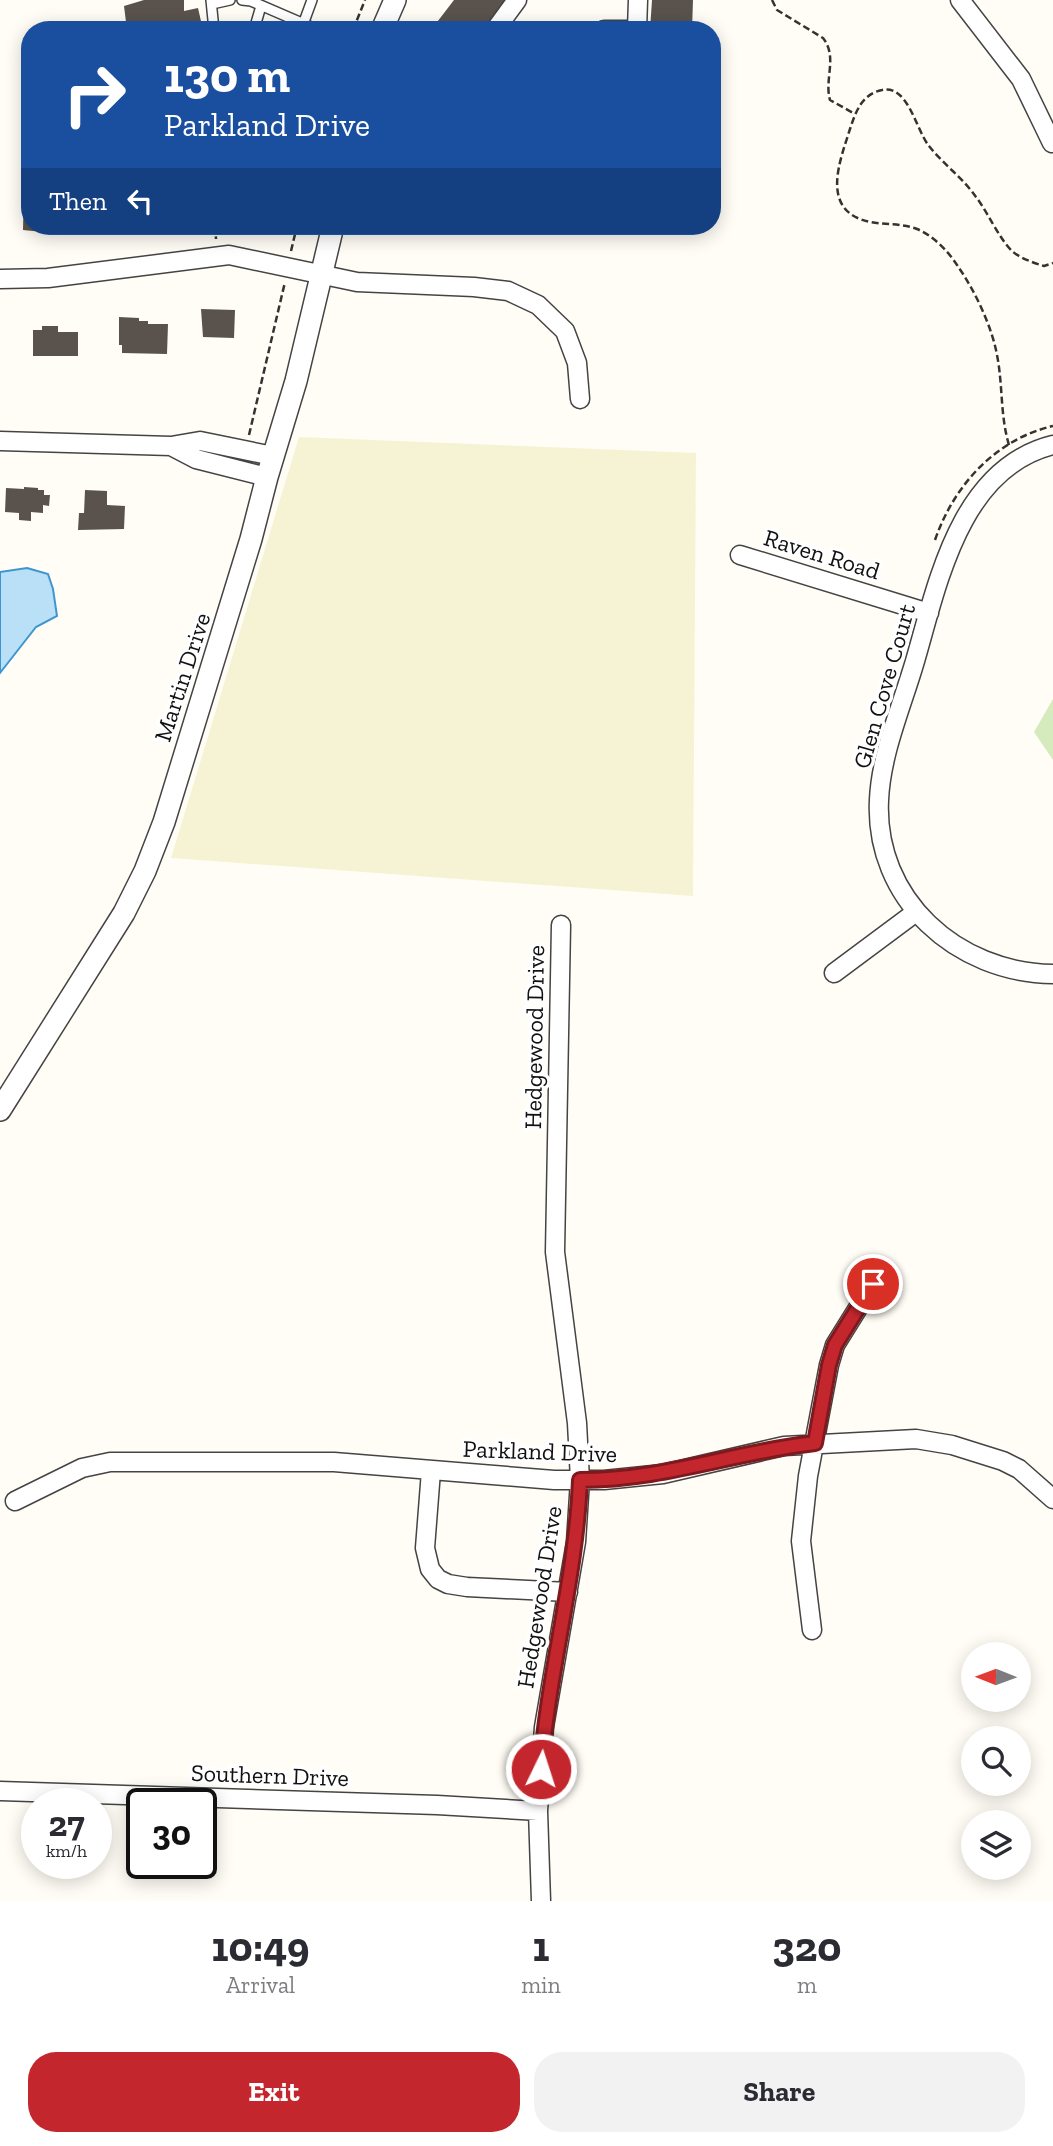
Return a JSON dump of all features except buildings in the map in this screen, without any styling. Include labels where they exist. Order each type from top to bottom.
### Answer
[{"type":"street","points":[[386,21],[395,0]]},
{"type":"street","points":[[502,21],[517,0]]},
{"type":"street","points":[[637,21],[638,0]]},
{"type":"street","points":[[960,0],[1021,79],[1053,144]]},
{"type":"street","name":"Martin Drive","points":[[0,1110],[124,913],[145,871],[164,822],[229,616],[296,381],[331,235]]},
{"type":"street","points":[[0,279],[48,278],[229,255],[357,282],[508,291],[538,305],[565,331],[577,363],[580,399]]},
{"type":"street","points":[[0,441],[171,446],[200,442],[273,456]]},
{"type":"street","name":"Glen Cove Court","points":[[1053,445],[1004,468],[975,499],[957,531],[929,613],[884,764],[879,800],[882,843],[897,882],[916,912],[954,946],[1001,967],[1053,974]]},
{"type":"street","points":[[171,446],[196,459],[267,477]]},
{"type":"street","name":"Raven Road","points":[[740,555],[929,613]]},
{"type":"street","points":[[834,973],[916,912]]},
{"type":"street","name":"Hedgewood Drive","points":[[541,1901],[538,1811],[547,1702],[576,1542],[580,1480],[577,1423],[555,1252],[561,925]]},
{"type":"street","points":[[812,1630],[801,1541],[808,1476],[835,1345],[873,1284]]},
{"type":"street","name":"Parkland Drive","points":[[15,1501],[82,1468],[110,1462],[334,1462],[431,1471],[604,1480],[663,1474],[757,1451],[815,1443],[916,1439],[952,1445],[990,1456],[1019,1469],[1053,1499]]},
{"type":"street","points":[[431,1471],[425,1548],[430,1569],[438,1579],[448,1584],[467,1587],[568,1592]]},
{"type":"street","name":"Southern Drive","points":[[0,1791],[437,1805],[538,1811]]},
{"type":"lane","points":[[213,21],[211,2],[230,0]]},
{"type":"lane","points":[[242,0],[251,0],[290,21]]},
{"type":"lane","points":[[304,21],[312,0]]},
{"type":"lane","points":[[257,21],[261,6]]},
{"type":"path","points":[[357,21],[365,0]]},
{"type":"path","points":[[772,0],[777,10],[823,38],[827,44],[831,66],[830,100],[855,114]]},
{"type":"path","points":[[1009,444],[1003,415],[997,354],[978,301],[959,267],[931,236],[905,225],[861,218],[842,205],[839,198],[837,172],[855,114],[867,96],[886,89],[895,91],[906,101],[928,145],[975,194],[1011,250],[1044,266],[1053,263]]},
{"type":"path","points":[[246,450],[295,235]]},
{"type":"path","points":[[933,549],[948,509],[960,489],[979,467],[1022,436],[1053,426]]},
{"type":"shaded area","points":[[299,437],[696,453],[693,896],[171,858]]},
{"type":"green space","points":[[1053,699],[1053,760],[1034,732]]},
{"type":"water","points":[[27,568],[48,574],[57,616],[36,627],[0,673],[0,572]]},
{"type":"route","points":[[541,1769],[552,1668],[576,1542],[580,1480],[663,1474],[757,1451],[815,1443],[835,1345],[873,1284]]}]
